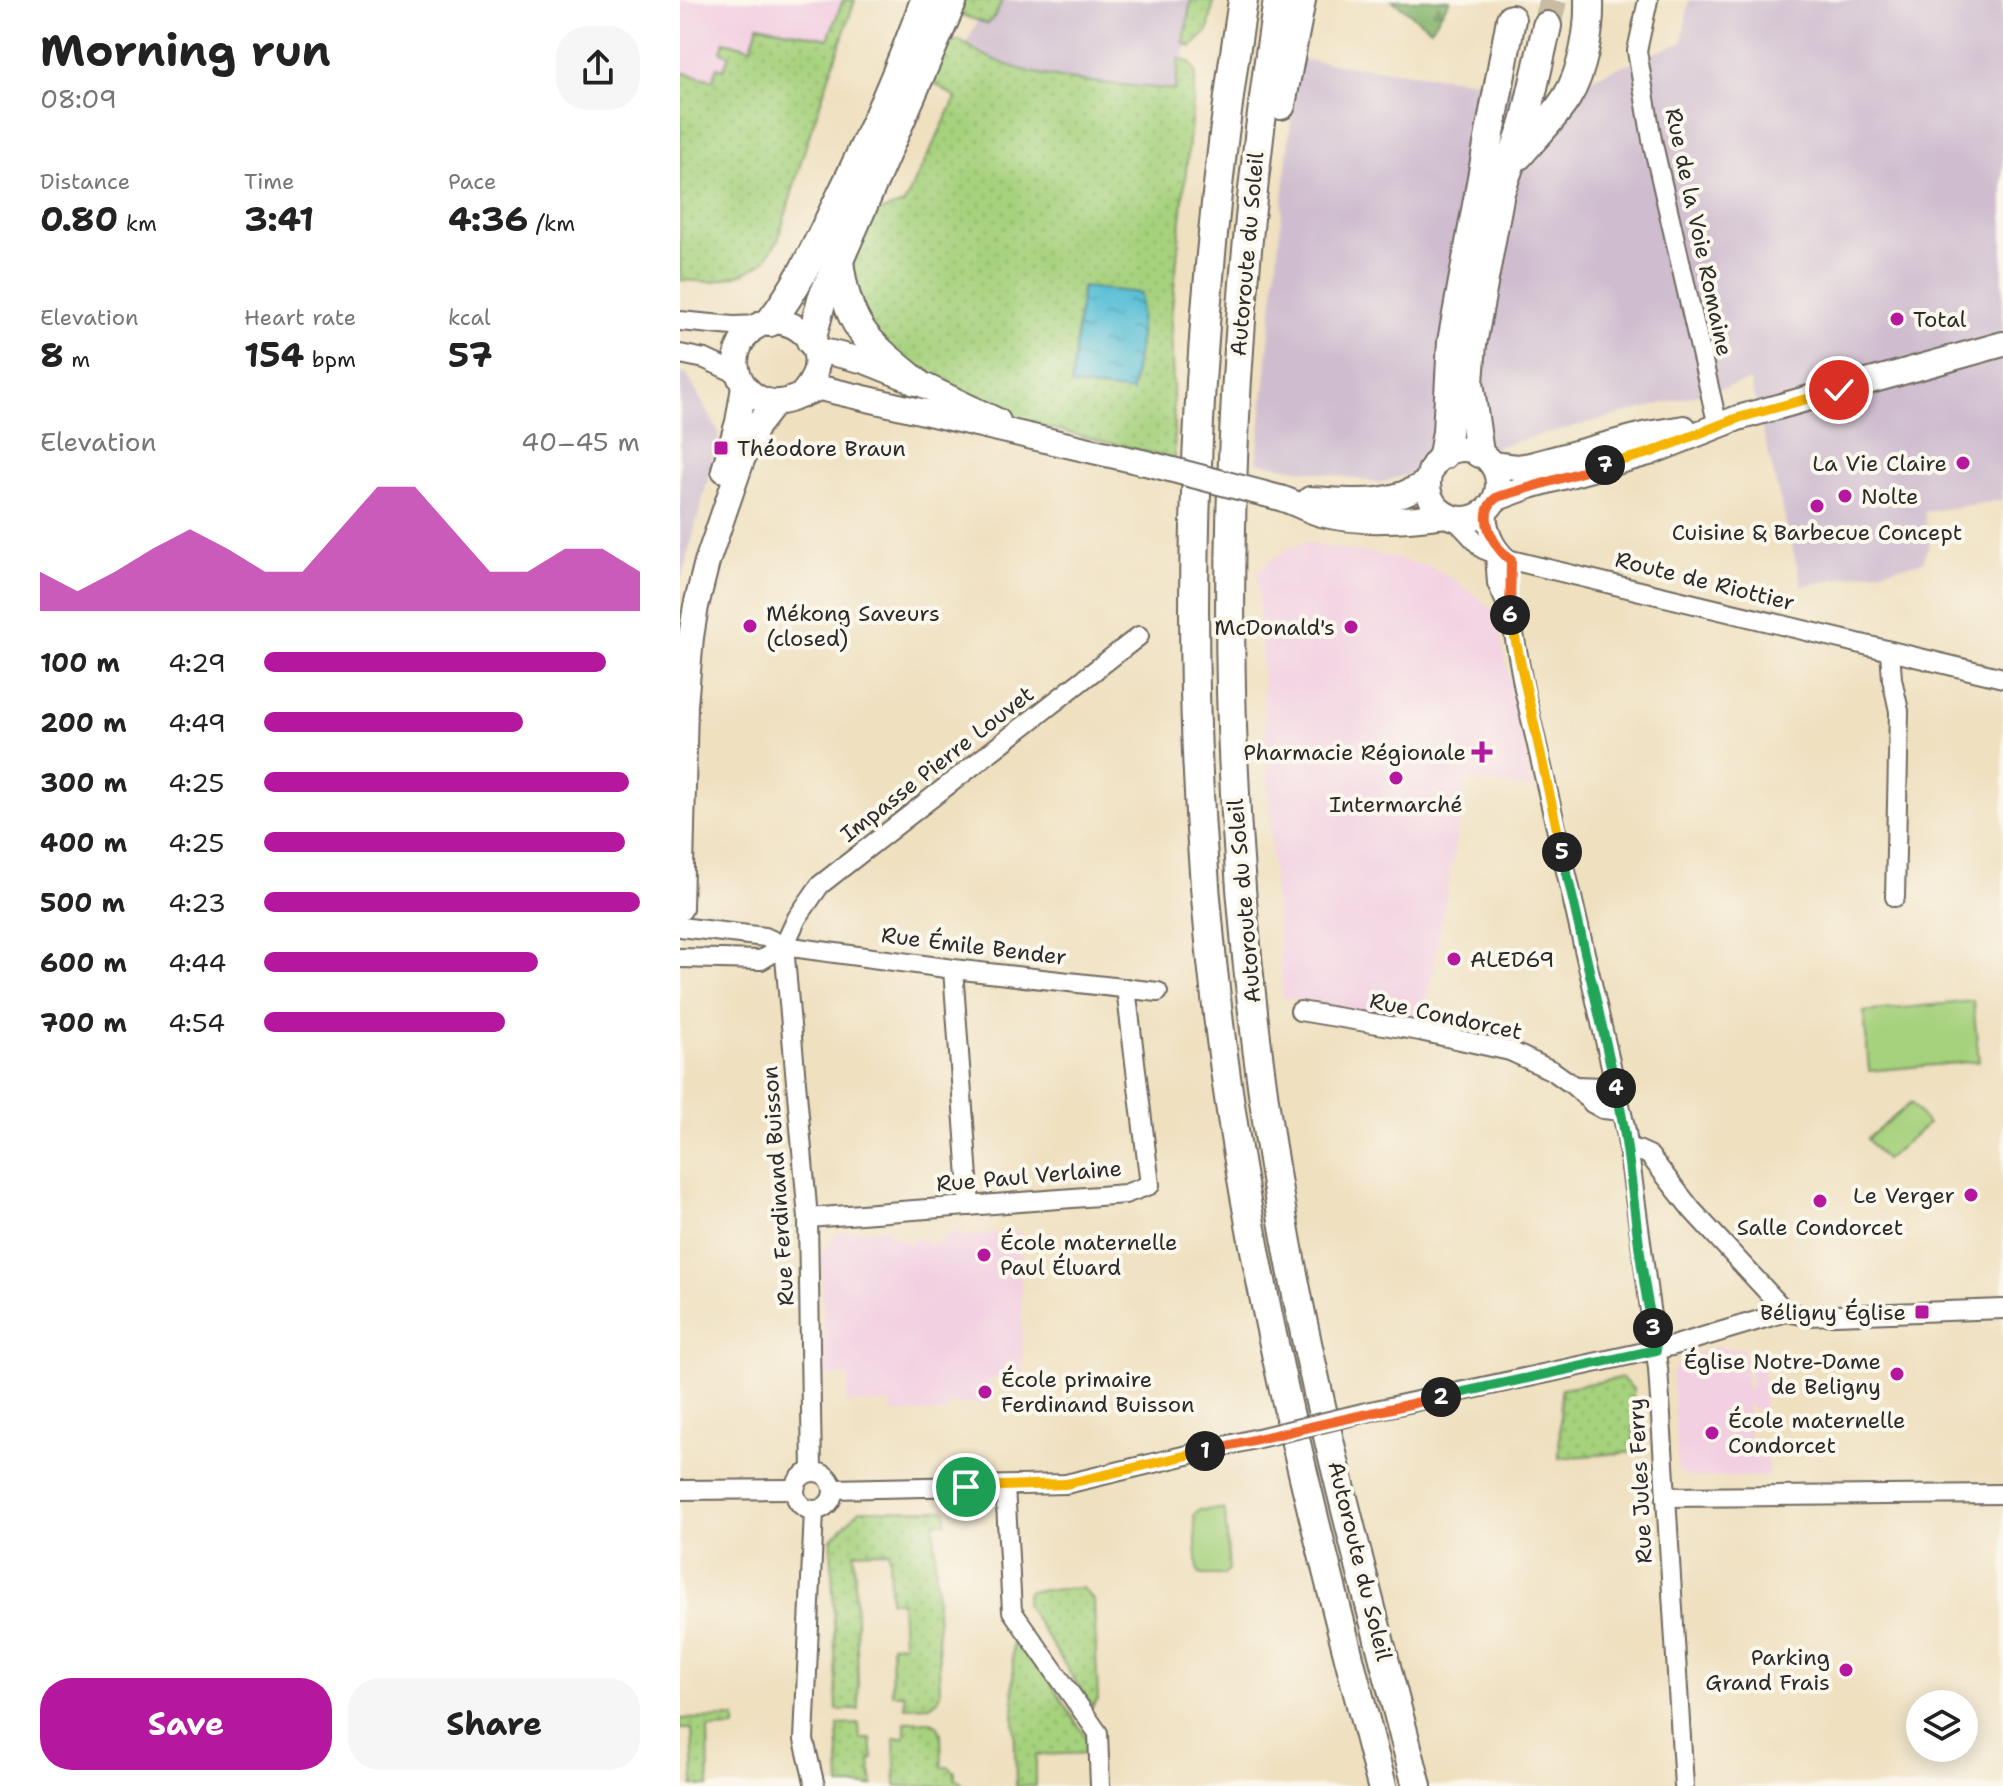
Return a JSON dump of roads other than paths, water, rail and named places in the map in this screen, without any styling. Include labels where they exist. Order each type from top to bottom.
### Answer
[{"type":"highway","points":[[766,323],[810,260],[880,113],[925,0]]},
{"type":"highway","points":[[813,345],[816,316],[953,0]]},
{"type":"highway","points":[[1196,611],[1192,455],[1196,247],[1205,145],[1226,0]]},
{"type":"highway","name":"Autoroute du Soleil","points":[[1243,0],[1225,113],[1209,282],[1196,507],[1195,716],[1205,883],[1219,1026],[1237,1151],[1283,1394],[1382,1786]]},
{"type":"highway","name":"Autoroute du Soleil","points":[[1278,0],[1249,215],[1232,434],[1229,537],[1231,715],[1239,879],[1261,1082],[1280,1205],[1317,1386],[1417,1786]]},
{"type":"highway","points":[[1232,434],[1285,82],[1301,0]]},
{"type":"highway","points":[[1506,172],[1568,96],[1576,78],[1589,0]]},
{"type":"highway","points":[[1443,455],[1452,342],[1511,19]]},
{"type":"highway","points":[[1486,458],[1474,425],[1469,364],[1500,192],[1525,123],[1547,26]]},
{"type":"highway","points":[[839,261],[845,302],[853,319],[879,351],[915,381]]},
{"type":"main road","points":[[680,622],[738,422],[741,380],[738,350],[743,340],[766,323],[794,326],[813,345],[915,381],[1023,434]]},
{"type":"main road","points":[[1450,517],[1432,501],[1427,482],[1431,468],[1443,455],[1461,449],[1517,467],[1530,465],[1647,434],[1727,420],[2003,344]]},
{"type":"main road","points":[[803,393],[817,368],[813,345]]},
{"type":"main road","points":[[741,380],[755,396],[775,403],[820,388],[1150,464],[1281,498],[1321,514],[1390,520],[1472,518],[1491,504],[1530,486],[1649,453],[1727,420]]},
{"type":"main road","points":[[680,908],[685,705],[696,606],[707,562],[742,460],[757,426],[775,403]]},
{"type":"main road","points":[[1486,458],[1498,481],[1491,504]]},
{"type":"main road","points":[[1281,498],[1390,500],[1404,496],[1427,482]]},
{"type":"street","name":"Rue de la Voie Romaine","points":[[1648,0],[1637,51],[1652,140],[1727,420]]},
{"type":"street","points":[[680,321],[733,326],[766,323]]},
{"type":"street","points":[[680,354],[705,359],[741,380]]},
{"type":"street","points":[[1491,504],[1490,534],[1504,558]]},
{"type":"street","name":"Route de Riottier","points":[[1450,517],[1473,540],[1504,558],[2003,678]]},
{"type":"street","name":"Rue Jules Ferry","points":[[1504,558],[1497,583],[1510,612],[1524,689],[1628,1150],[1645,1289],[1656,1350],[1684,1786]]},
{"type":"street","name":"Impasse Pierre Louvet","points":[[784,946],[797,918],[820,885],[1139,636]]},
{"type":"street","points":[[1890,651],[1899,711],[1895,897]]},
{"type":"street","name":"Rue Émile Bender","points":[[680,927],[765,937],[784,946],[953,969],[1158,992]]},
{"type":"street","name":"Rue Émile Bender","points":[[680,958],[761,960],[784,946]]},
{"type":"street","name":"Rue Ferdinand Buisson","points":[[784,946],[808,1218],[812,1472]]},
{"type":"street","points":[[953,969],[970,1206]]},
{"type":"street","name":"Rue Paul Verlaine","points":[[808,1218],[1125,1194],[1150,1185],[1126,988]]},
{"type":"street","name":"Rue Condorcet","points":[[1300,1011],[1495,1047],[1536,1062],[1603,1109],[1619,1101]]},
{"type":"street","points":[[1628,1150],[1649,1155],[1692,1210],[1786,1312]]},
{"type":"street","points":[[833,1489],[1066,1484],[1371,1411],[1656,1350],[1786,1312],[1807,1316],[2003,1309]]},
{"type":"street","points":[[812,1472],[828,1478],[833,1489],[831,1501],[814,1511],[802,1506],[795,1489],[801,1478],[812,1472]]},
{"type":"street","points":[[1005,1486],[1012,1611],[1098,1733],[1100,1786]]},
{"type":"street","points":[[680,1490],[795,1489]]},
{"type":"street","points":[[1666,1497],[2003,1494]]},
{"type":"street","points":[[814,1511],[804,1740],[815,1786]]},
{"type":"water","points":[[1082,287],[1141,293],[1140,335],[1132,392],[1071,385]]},
{"type":"tunnel","points":[[1547,26],[1553,0]]},
{"type":"place","name":"Total","points":[[1897,319]]},
{"type":"place","name":"Théodore Braun","points":[[721,448]]},
{"type":"place","name":"La Vie Claire","points":[[1963,463]]},
{"type":"place","name":"Nolte","points":[[1845,496]]},
{"type":"place","name":"Cuisine & Barbecue Concept","points":[[1817,506]]},
{"type":"place","name":"Mékong Saveurs (closed)","points":[[750,626]]},
{"type":"place","name":"McDonald's","points":[[1351,627]]},
{"type":"place","name":"Pharmacie Régionale","points":[[1482,752]]},
{"type":"place","name":"Intermarché","points":[[1396,778]]},
{"type":"place","name":"ALED69","points":[[1454,959]]},
{"type":"place","name":"Le Verger","points":[[1971,1195]]},
{"type":"place","name":"Salle Condorcet","points":[[1820,1201]]},
{"type":"place","name":"École maternelle Paul Éluard","points":[[984,1255]]},
{"type":"place","name":"Béligny Église","points":[[1922,1312]]},
{"type":"place","name":"Église Notre-Dame de Beligny","points":[[1897,1374]]},
{"type":"place","name":"École primaire Ferdinand Buisson","points":[[985,1392]]},
{"type":"place","name":"École maternelle Condorcet","points":[[1712,1433]]},
{"type":"place","name":"Parking Grand Frais","points":[[1846,1670]]}]
